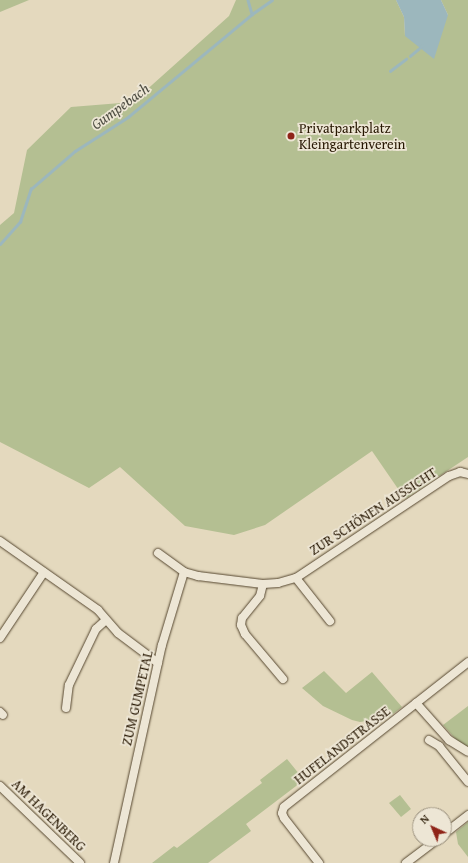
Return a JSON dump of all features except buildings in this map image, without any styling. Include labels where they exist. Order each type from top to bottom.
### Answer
[{"type":"street","name":"ZUR SCHÖNEN AUSSICHT","points":[[184,572],[198,576],[263,584],[296,578],[449,476],[460,472],[468,474]]},
{"type":"street","points":[[0,541],[98,610],[118,633],[158,663]]},
{"type":"street","points":[[158,553],[184,572]]},
{"type":"street","points":[[0,638],[44,572]]},
{"type":"street","name":"ZUM GUMPETAL","points":[[114,863],[158,663],[184,572]]},
{"type":"street","points":[[296,578],[330,621]]},
{"type":"street","points":[[263,584],[260,596],[242,618],[241,625],[245,634],[282,679]]},
{"type":"street","points":[[66,708],[69,684],[96,629],[106,620]]},
{"type":"street","name":"HUFELANDSTRASSE","points":[[319,863],[284,818],[282,813],[284,807],[468,662]]},
{"type":"street","points":[[416,703],[449,740],[468,752]]},
{"type":"street","points":[[429,740],[439,746],[468,782]]},
{"type":"street","name":"AM HAGENBERG","points":[[0,786],[80,863]]},
{"type":"street","points":[[452,828],[468,815]]},
{"type":"street","points":[[406,863],[427,847]]},
{"type":"green space","points":[[0,0],[29,0],[0,12]]},
{"type":"green space","points":[[236,0],[396,0],[404,17],[405,36],[448,15],[441,0],[468,0],[468,457],[405,499],[372,451],[265,525],[234,535],[185,526],[120,467],[89,488],[0,442],[0,225],[14,213],[27,150],[71,107],[133,102],[229,16]]},
{"type":"green space","points":[[324,671],[346,693],[372,672],[402,707],[389,717],[360,722],[352,720],[323,706],[302,688]]},
{"type":"green space","points":[[468,706],[468,747],[460,744],[443,725]]},
{"type":"green space","points":[[287,759],[304,780],[246,824],[251,831],[208,863],[152,863],[174,846],[177,848],[262,783],[260,780]]},
{"type":"green space","points":[[400,795],[411,809],[401,817],[389,803]]},
{"type":"green space","points":[[468,822],[468,857],[458,844],[456,832]]},
{"type":"water","points":[[396,0],[441,0],[448,15],[434,59],[405,36],[404,17]]},
{"type":"waterway","points":[[248,0],[252,14]]},
{"type":"waterway","name":"Gumpebach","points":[[0,244],[20,222],[31,189],[75,151],[128,117],[252,14],[272,0]]},
{"type":"waterway","points":[[410,56],[422,46]]},
{"type":"waterway","points":[[390,71],[406,59]]},
{"type":"place","name":"Privatparkplatz Kleingartenverein","points":[[291,136]]}]
